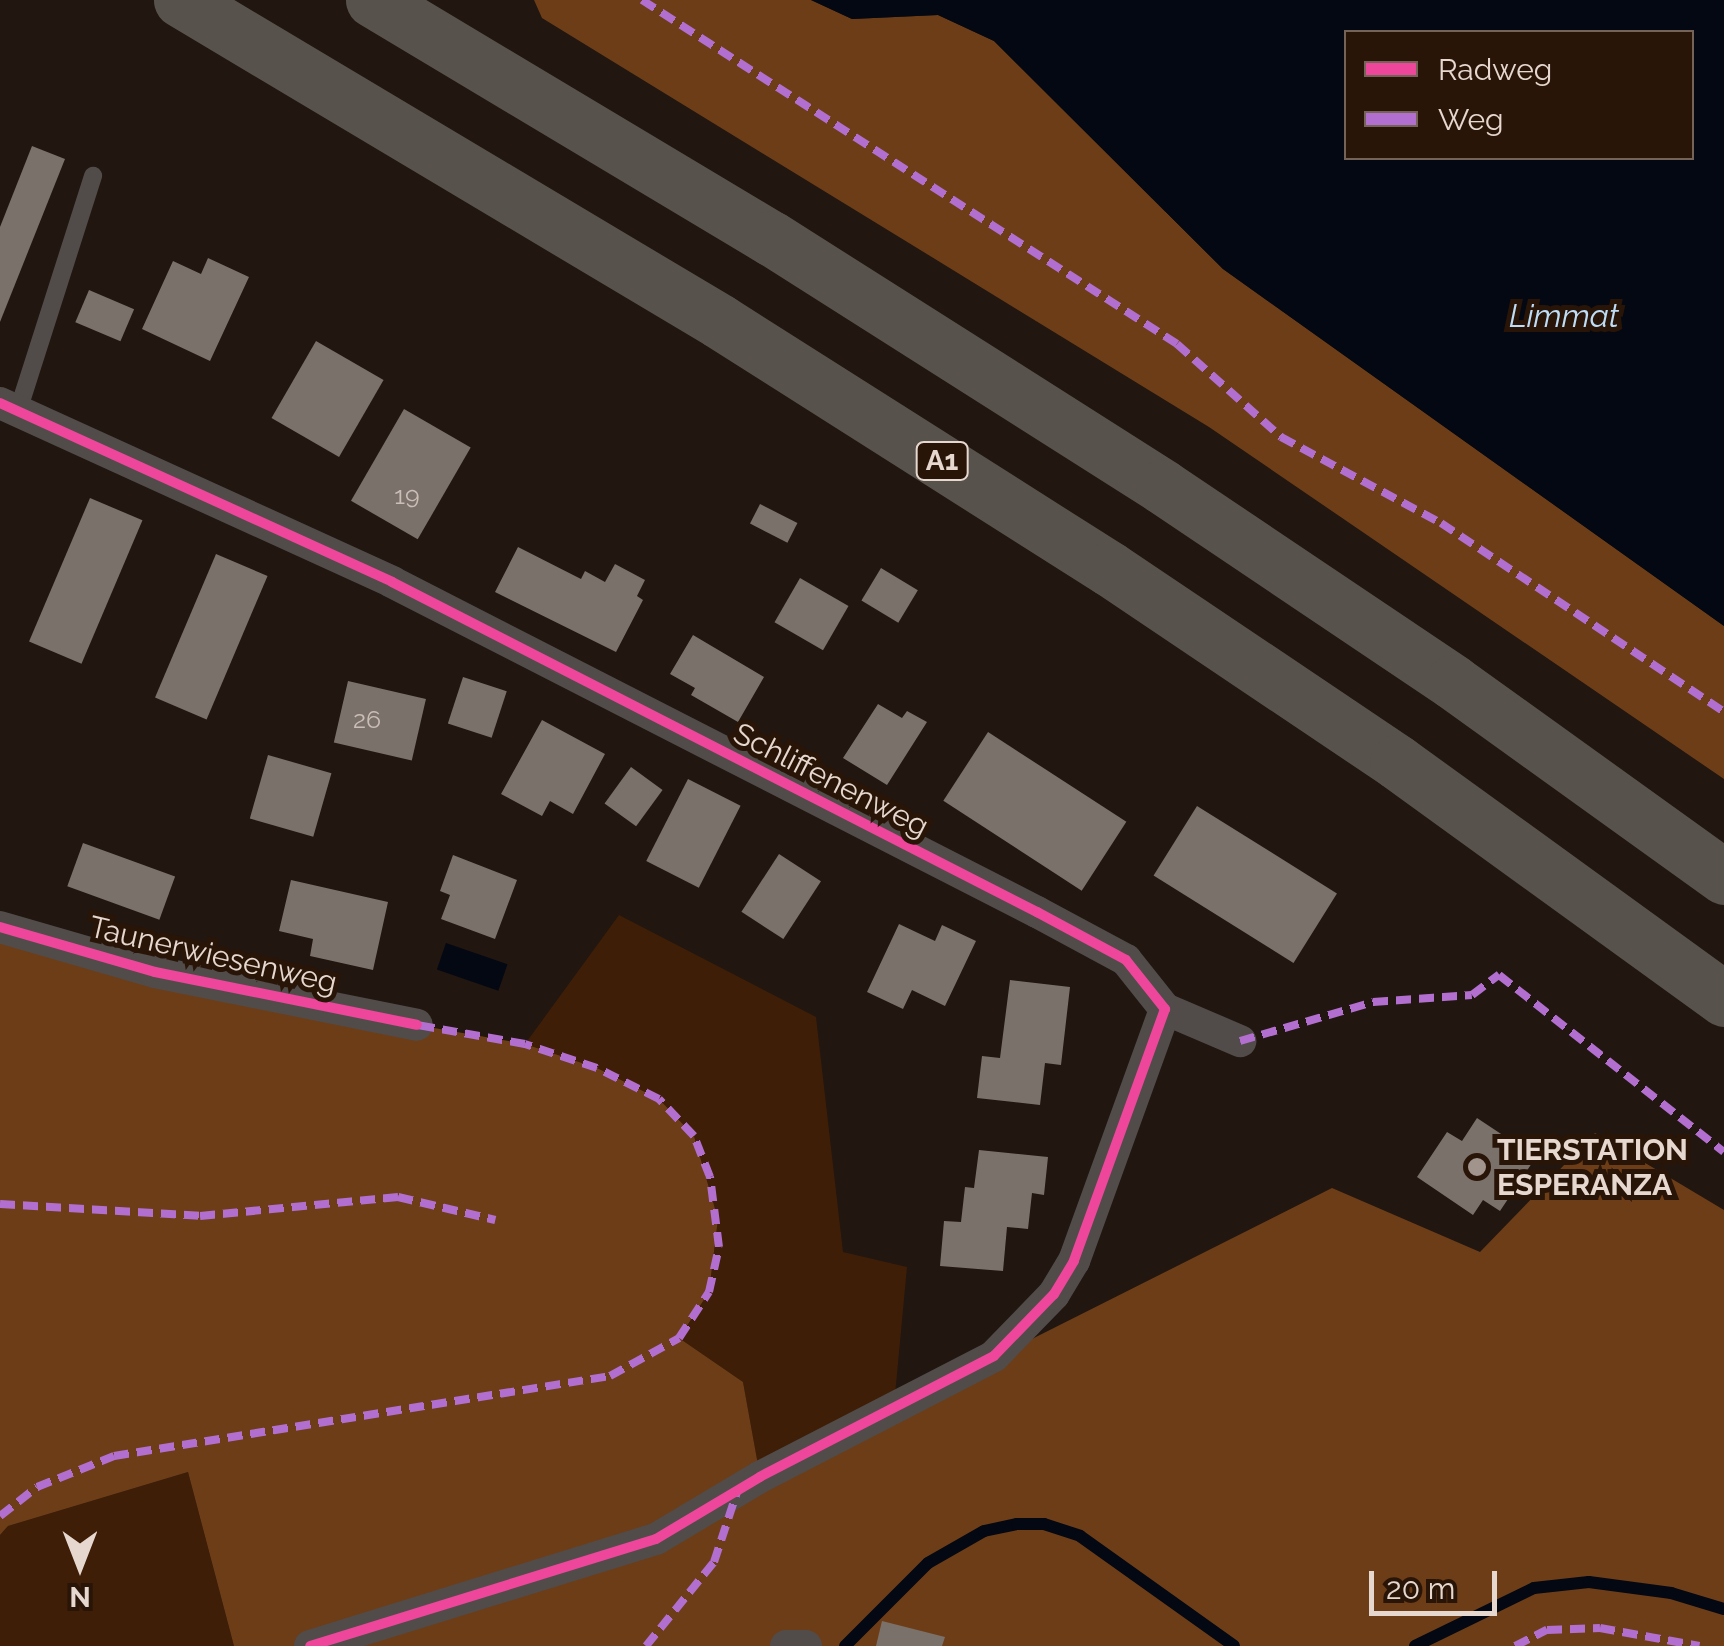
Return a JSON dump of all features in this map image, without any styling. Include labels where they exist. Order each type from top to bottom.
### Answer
[{"type":"highway","name":"A1","points":[[181,0],[719,321],[1110,568],[1413,773],[1724,998]]},
{"type":"highway","points":[[373,0],[770,238],[1163,487],[1468,693],[1724,877]]},
{"type":"street","name":"Schliffenenweg","points":[[9,407],[392,582],[1036,912],[1126,960],[1165,1009],[1240,1042]]},
{"type":"street","name":"Taunerwiesenweg","points":[[0,927],[156,972],[417,1025]]},
{"type":"street","points":[[310,1646],[656,1539],[894,1406],[994,1356],[1054,1294],[1074,1261],[1165,1009]]},
{"type":"street","points":[[786,1646],[806,1646]]},
{"type":"lane","points":[[9,407],[93,176]]},
{"type":"shaded area","points":[[534,0],[811,0],[852,19],[938,15],[994,41],[1223,269],[1724,626],[1724,779],[1209,427],[542,18]]},
{"type":"shaded area","points":[[619,915],[816,1017],[843,1252],[907,1267],[894,1406],[760,1477],[743,1382],[679,1338],[709,1292],[718,1219],[694,1136],[659,1099],[597,1068],[525,1044]]},
{"type":"shaded area","points":[[0,927],[417,1025],[525,1044],[597,1068],[659,1099],[694,1136],[718,1219],[709,1292],[679,1338],[743,1382],[760,1476],[1332,1188],[1480,1252],[1595,1133],[1724,1210],[1724,1646],[234,1646],[188,1472],[8,1526],[0,1535]]},
{"type":"shaded area","points":[[188,1472],[234,1646],[0,1646],[0,1535],[8,1526]]},
{"type":"water","name":"Limmat","points":[[811,0],[1724,0],[1724,626],[1223,269],[994,41],[938,15],[852,19]]},
{"type":"water","points":[[446,943],[507,964],[498,991],[437,969]]},
{"type":"building","points":[[32,146],[65,159],[0,322],[0,227]]},
{"type":"building","points":[[208,258],[249,277],[210,361],[142,329],[173,261],[201,274]]},
{"type":"building","points":[[89,290],[134,309],[120,341],[75,322]]},
{"type":"building","points":[[316,341],[384,380],[339,457],[272,418]]},
{"type":"building","points":[[404,409],[471,448],[418,539],[351,501]]},
{"type":"building","points":[[90,498],[142,520],[82,664],[29,642]]},
{"type":"building","points":[[760,504],[797,523],[787,543],[750,524]]},
{"type":"building","points":[[518,547],[581,579],[585,571],[605,582],[615,564],[645,580],[637,596],[643,600],[616,652],[495,592]]},
{"type":"building","points":[[216,554],[268,576],[207,719],[155,698]]},
{"type":"building","points":[[881,568],[918,590],[898,623],[861,601]]},
{"type":"building","points":[[800,578],[848,606],[823,650],[774,622]]},
{"type":"building","points":[[693,635],[764,677],[738,722],[691,695],[695,688],[670,674]]},
{"type":"building","points":[[463,677],[507,691],[492,738],[448,724]]},
{"type":"building","points":[[348,681],[426,699],[412,760],[334,742]]},
{"type":"building","points":[[878,704],[902,718],[907,711],[927,722],[887,785],[843,758]]},
{"type":"building","points":[[542,720],[605,754],[573,814],[550,801],[542,816],[501,794]]},
{"type":"building","points":[[988,732],[1126,822],[1082,891],[943,801]]},
{"type":"building","points":[[268,755],[331,773],[313,837],[250,818]]},
{"type":"building","points":[[631,767],[663,790],[636,826],[605,803]]},
{"type":"building","points":[[688,779],[741,806],[699,888],[646,861]]},
{"type":"building","points":[[1197,806],[1337,893],[1293,963],[1154,876]]},
{"type":"building","points":[[83,843],[175,877],[159,920],[67,886]]},
{"type":"building","points":[[779,854],[821,881],[783,939],[741,912]]},
{"type":"building","points":[[453,855],[517,880],[495,939],[441,919],[450,895],[440,891]]},
{"type":"building","points":[[291,880],[388,902],[373,970],[310,956],[313,939],[279,931]]},
{"type":"building","points":[[899,924],[935,941],[942,925],[976,941],[945,1006],[912,990],[903,1009],[867,992]]},
{"type":"building","points":[[1010,980],[1070,987],[1061,1065],[1045,1063],[1040,1105],[977,1098],[982,1056],[1000,1058]]},
{"type":"building","name":"TIERSTATION ESPERANZA","points":[[1477,1118],[1536,1157],[1500,1211],[1483,1200],[1473,1215],[1417,1177],[1447,1132],[1462,1141]]},
{"type":"building","points":[[979,1150],[1048,1157],[1044,1195],[1032,1193],[1028,1229],[1007,1227],[1003,1271],[940,1266],[944,1221],[961,1222],[965,1187],[974,1188]]},
{"type":"building","points":[[882,1621],[945,1637],[942,1646],[876,1646]]},
{"type":"waterway","points":[[845,1646],[928,1563],[984,1531],[1017,1524],[1044,1524],[1080,1536],[1234,1646]]},
{"type":"waterway","points":[[1415,1646],[1534,1588],[1589,1582],[1671,1593],[1724,1609]]},
{"type":"marked path","points":[[642,0],[1177,344],[1281,437],[1441,523],[1724,712]]},
{"type":"marked path","points":[[1240,1041],[1373,1002],[1472,995],[1499,975],[1724,1152]]},
{"type":"marked path","points":[[0,1516],[37,1487],[114,1456],[610,1376],[679,1338],[709,1292],[719,1247],[710,1177],[694,1136],[659,1099],[597,1068],[525,1044],[417,1025]]},
{"type":"marked path","points":[[0,1204],[200,1216],[398,1197],[495,1220]]},
{"type":"marked path","points":[[646,1646],[714,1562],[738,1489]]},
{"type":"marked path","points":[[1515,1646],[1547,1630],[1600,1628],[1699,1646]]},
{"type":"cycle path","points":[[0,403],[392,582],[1037,912],[1126,960],[1165,1009],[1074,1261],[1054,1294],[994,1356],[760,1477],[656,1539],[310,1646]]},
{"type":"cycle path","points":[[0,927],[155,972],[417,1025]]},
{"type":"place","name":"TIERSTATION ESPERANZA","points":[[1477,1167]]}]
